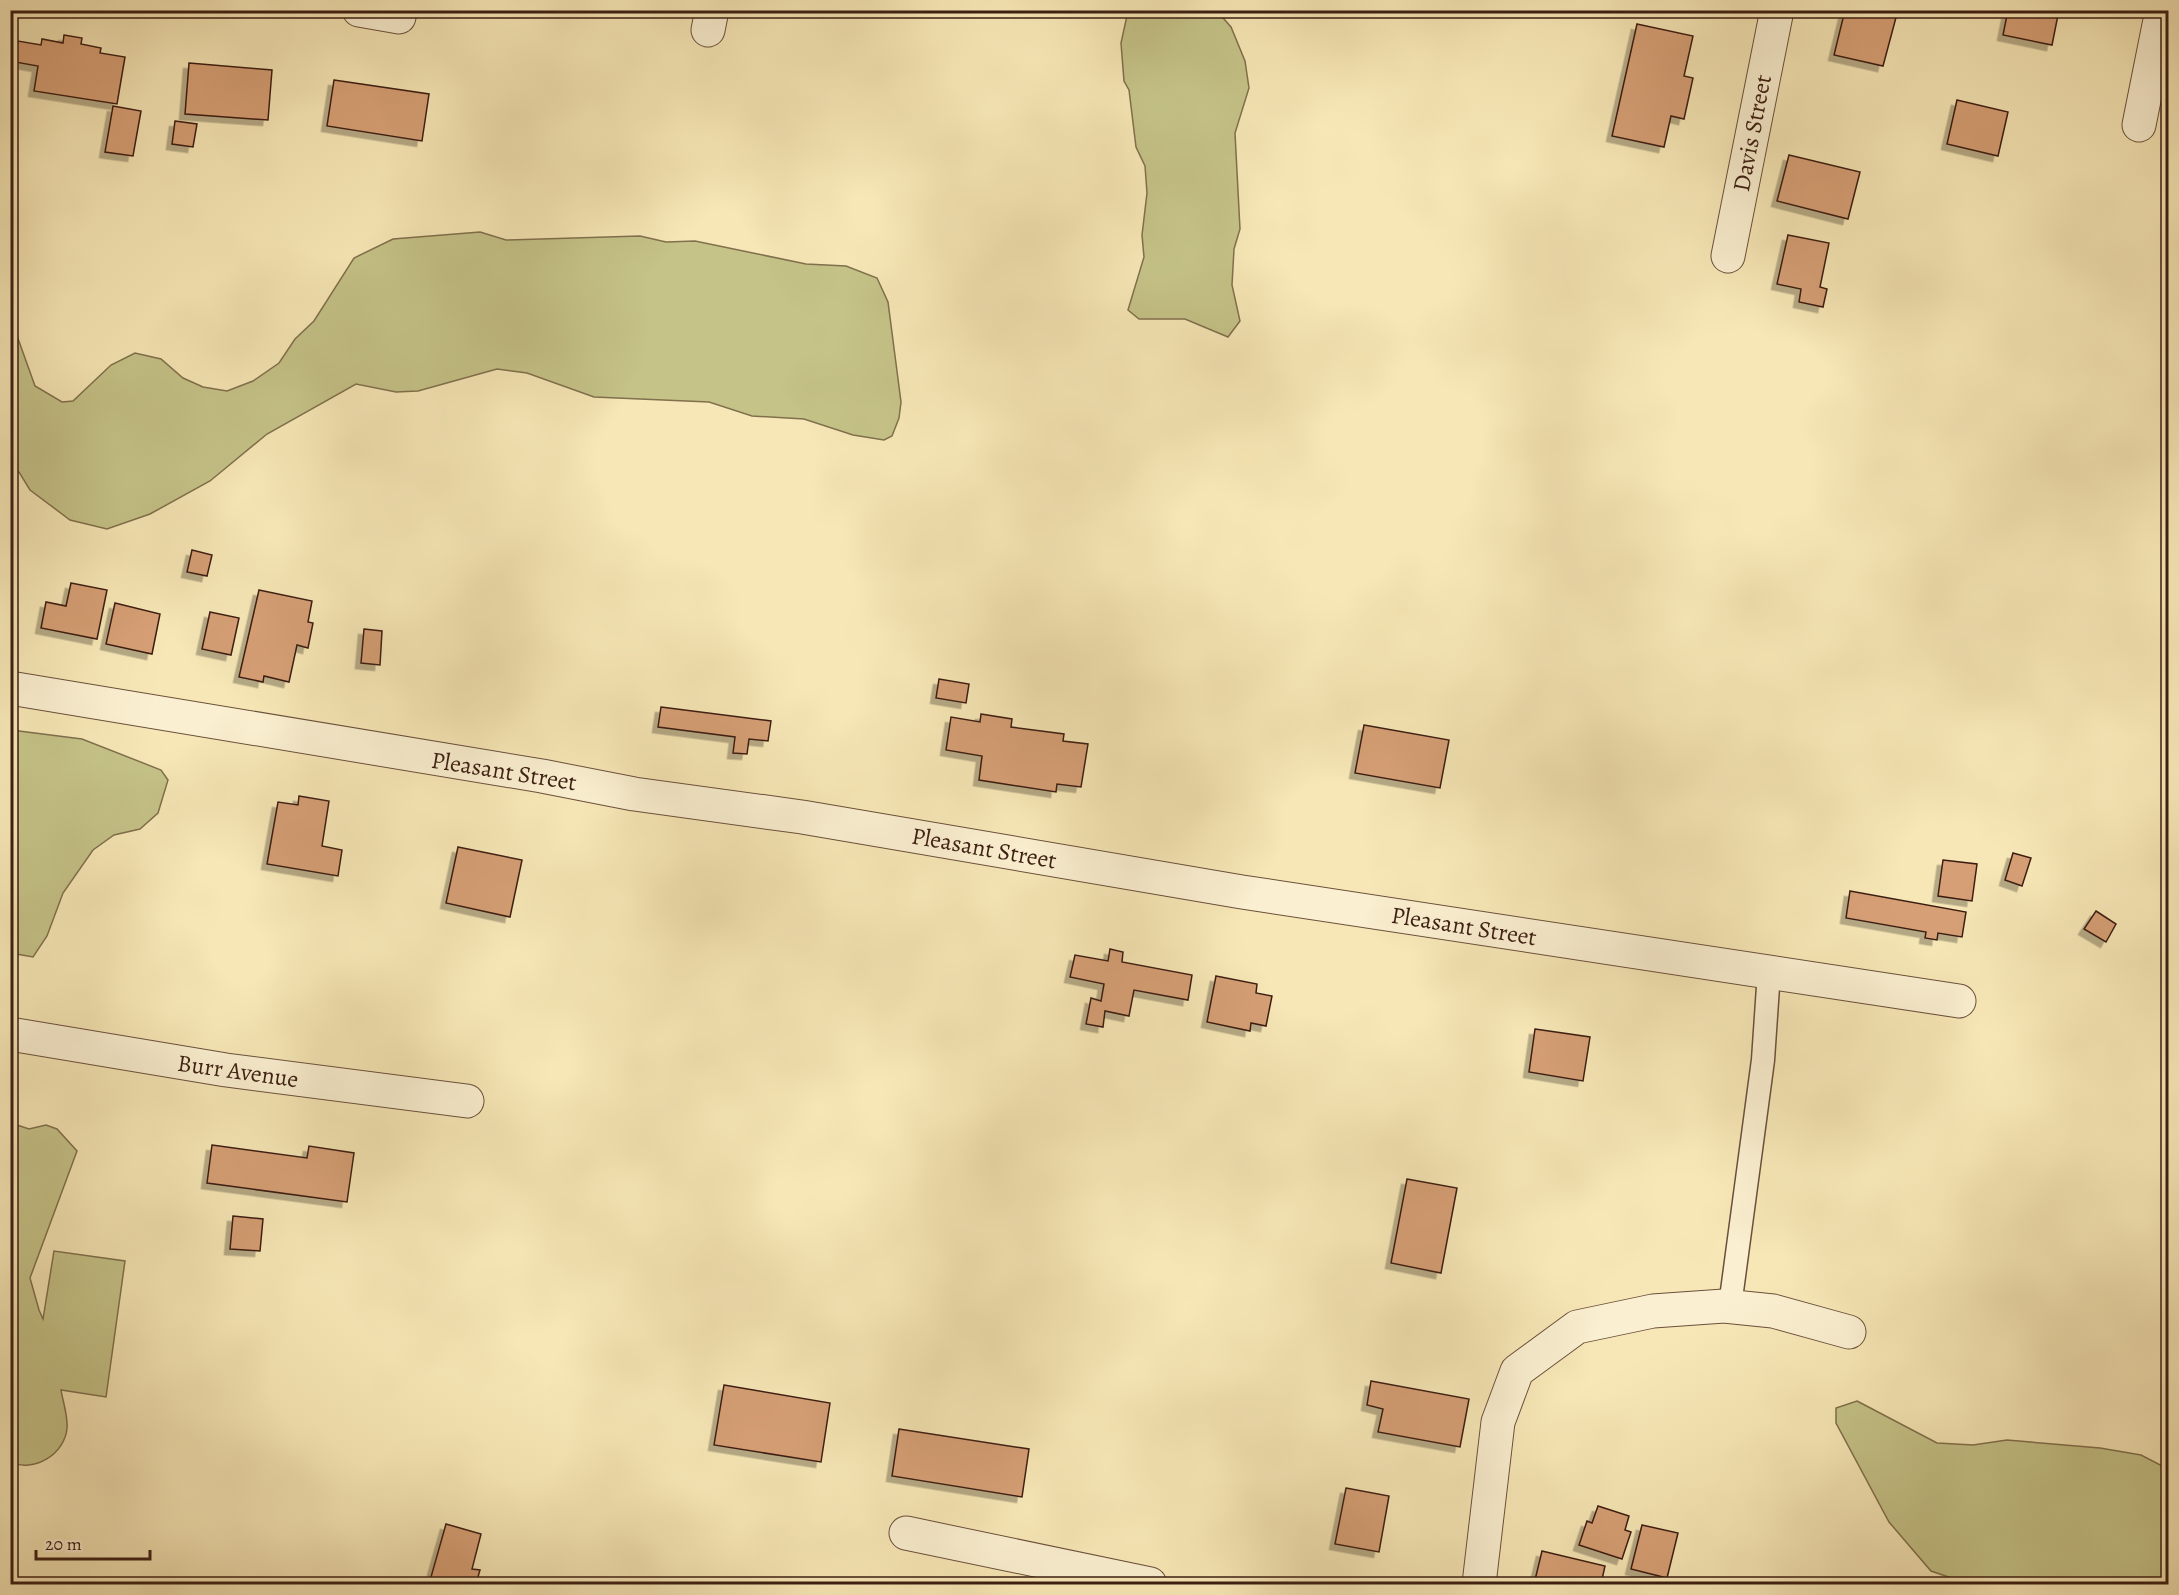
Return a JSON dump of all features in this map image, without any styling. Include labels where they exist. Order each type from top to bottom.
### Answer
[{"type":"street","points":[[359,10],[399,14]]},
{"type":"street","name":"Davis Street","points":[[1728,256],[1777,10]]},
{"type":"street","points":[[2139,124],[2162,10]]},
{"type":"street","name":"Pleasant Street","points":[[10,688],[404,755],[542,776],[634,794],[802,817],[1242,892],[1959,1001]]},
{"type":"street","name":"Burr Avenue","points":[[10,1034],[226,1070],[467,1101]]},
{"type":"street","points":[[1479,1584],[1498,1422],[1517,1371],[1578,1327],[1653,1311],[1730,1306],[1773,1311],[1849,1332]]},
{"type":"street","points":[[906,1533],[1150,1584]]},
{"type":"lane","points":[[1730,1306],[1763,1060],[1769,972]]},
{"type":"shaded area","points":[[1128,11],[1217,11],[1231,27],[1245,61],[1249,88],[1235,133],[1240,229],[1234,249],[1232,285],[1240,321],[1228,337],[1185,319],[1139,319],[1128,310],[1144,257],[1142,235],[1147,193],[1145,166],[1136,147],[1129,90],[1124,81],[1121,43]]},
{"type":"shaded area","points":[[480,232],[506,240],[640,236],[666,242],[695,241],[806,264],[846,266],[877,278],[888,302],[901,402],[899,418],[892,436],[884,440],[853,435],[804,419],[752,416],[709,402],[594,397],[527,373],[497,369],[418,391],[396,392],[356,384],[267,434],[210,481],[150,514],[107,529],[70,520],[30,490],[19,472],[11,468],[11,319],[35,386],[62,402],[73,401],[111,365],[135,353],[161,359],[183,378],[203,387],[227,391],[253,381],[279,363],[295,339],[314,321],[354,258],[393,239]]},
{"type":"shaded area","points":[[11,730],[82,739],[161,770],[168,780],[158,813],[140,829],[114,835],[93,850],[63,893],[47,936],[33,957],[11,953]]},
{"type":"shaded area","points":[[11,1123],[29,1129],[46,1125],[57,1129],[77,1151],[30,1278],[43,1319],[54,1251],[125,1261],[106,1397],[61,1390],[67,1419],[65,1437],[61,1446],[47,1459],[29,1465],[10,1462]]},
{"type":"shaded area","points":[[1857,1401],[1937,1443],[1973,1445],[2007,1440],[2100,1448],[2141,1455],[2168,1469],[2168,1584],[1969,1584],[1931,1571],[1889,1522],[1836,1423],[1836,1408]]},
{"type":"building","points":[[1845,10],[1898,10],[1883,66],[1834,55]]},
{"type":"building","points":[[2008,10],[2059,10],[2052,45],[2003,35]]},
{"type":"building","points":[[1637,24],[1693,36],[1684,76],[1693,78],[1684,119],[1671,116],[1664,147],[1612,136]]},
{"type":"building","points":[[64,35],[82,38],[81,44],[101,48],[100,53],[125,57],[117,104],[34,91],[38,66],[15,62],[18,41],[41,45],[42,39],[63,43]]},
{"type":"building","points":[[189,63],[272,70],[268,120],[185,114]]},
{"type":"building","points":[[334,80],[429,94],[422,141],[327,126]]},
{"type":"building","points":[[1957,100],[2008,112],[1998,156],[1947,144]]},
{"type":"building","points":[[113,106],[141,111],[133,156],[105,152]]},
{"type":"building","points":[[175,121],[197,124],[193,147],[172,144]]},
{"type":"building","points":[[1789,155],[1860,172],[1848,219],[1777,201]]},
{"type":"building","points":[[1788,235],[1829,243],[1820,287],[1827,289],[1823,307],[1799,302],[1801,289],[1777,284]]},
{"type":"building","points":[[192,550],[212,555],[207,576],[187,572]]},
{"type":"building","points":[[71,583],[107,590],[97,639],[41,628],[46,602],[66,606]]},
{"type":"building","points":[[259,590],[312,601],[308,622],[313,623],[308,648],[297,645],[289,682],[264,676],[263,682],[239,677]]},
{"type":"building","points":[[115,603],[160,614],[152,654],[106,644]]},
{"type":"building","points":[[210,612],[239,618],[231,655],[202,649]]},
{"type":"building","points":[[364,629],[382,631],[380,665],[361,663]]},
{"type":"building","points":[[939,679],[969,684],[966,703],[936,698]]},
{"type":"building","points":[[661,707],[771,721],[768,741],[749,739],[747,754],[733,753],[735,737],[658,727]]},
{"type":"building","points":[[981,714],[1012,719],[1011,727],[1064,734],[1063,741],[1088,744],[1081,787],[1057,784],[1056,792],[979,780],[982,756],[946,750],[951,717],[980,722]]},
{"type":"building","points":[[1364,725],[1449,740],[1440,788],[1355,773]]},
{"type":"building","points":[[299,796],[329,801],[322,846],[342,850],[338,876],[267,864],[278,802],[298,805]]},
{"type":"building","points":[[458,847],[522,860],[510,917],[446,903]]},
{"type":"building","points":[[2013,853],[2031,858],[2022,886],[2005,880]]},
{"type":"building","points":[[1943,860],[1977,864],[1972,901],[1938,896]]},
{"type":"building","points":[[1850,891],[1966,912],[1962,937],[1938,933],[1937,940],[1925,938],[1926,932],[1846,918]]},
{"type":"building","points":[[2096,911],[2116,924],[2106,942],[2084,929]]},
{"type":"building","points":[[1110,949],[1123,952],[1122,962],[1192,975],[1188,1000],[1134,990],[1129,1016],[1105,1011],[1103,1027],[1086,1024],[1091,998],[1101,1001],[1104,984],[1070,977],[1075,955],[1108,961]]},
{"type":"building","points":[[1216,976],[1257,984],[1256,993],[1272,996],[1266,1026],[1251,1023],[1250,1031],[1207,1022]]},
{"type":"building","points":[[1535,1029],[1590,1037],[1583,1081],[1529,1072]]},
{"type":"building","points":[[212,1145],[307,1158],[309,1146],[354,1153],[347,1202],[207,1183]]},
{"type":"building","points":[[1407,1179],[1457,1188],[1441,1273],[1391,1263]]},
{"type":"building","points":[[233,1216],[263,1219],[260,1251],[230,1249]]},
{"type":"building","points":[[1371,1381],[1469,1399],[1460,1447],[1378,1432],[1383,1409],[1367,1405]]},
{"type":"building","points":[[724,1385],[830,1403],[821,1462],[714,1445]]},
{"type":"building","points":[[899,1429],[1029,1449],[1022,1497],[892,1476]]},
{"type":"building","points":[[1346,1488],[1389,1496],[1379,1552],[1335,1544]]},
{"type":"building","points":[[1598,1506],[1629,1516],[1625,1530],[1631,1532],[1622,1559],[1579,1545],[1587,1521],[1592,1523]]},
{"type":"building","points":[[446,1524],[481,1534],[472,1569],[480,1570],[476,1584],[429,1584]]},
{"type":"building","points":[[1642,1525],[1678,1533],[1667,1578],[1631,1569]]},
{"type":"building","points":[[1542,1551],[1605,1566],[1601,1584],[1534,1584]]},
{"type":"building","points":[[386,1578],[410,1584],[385,1584]]}]
